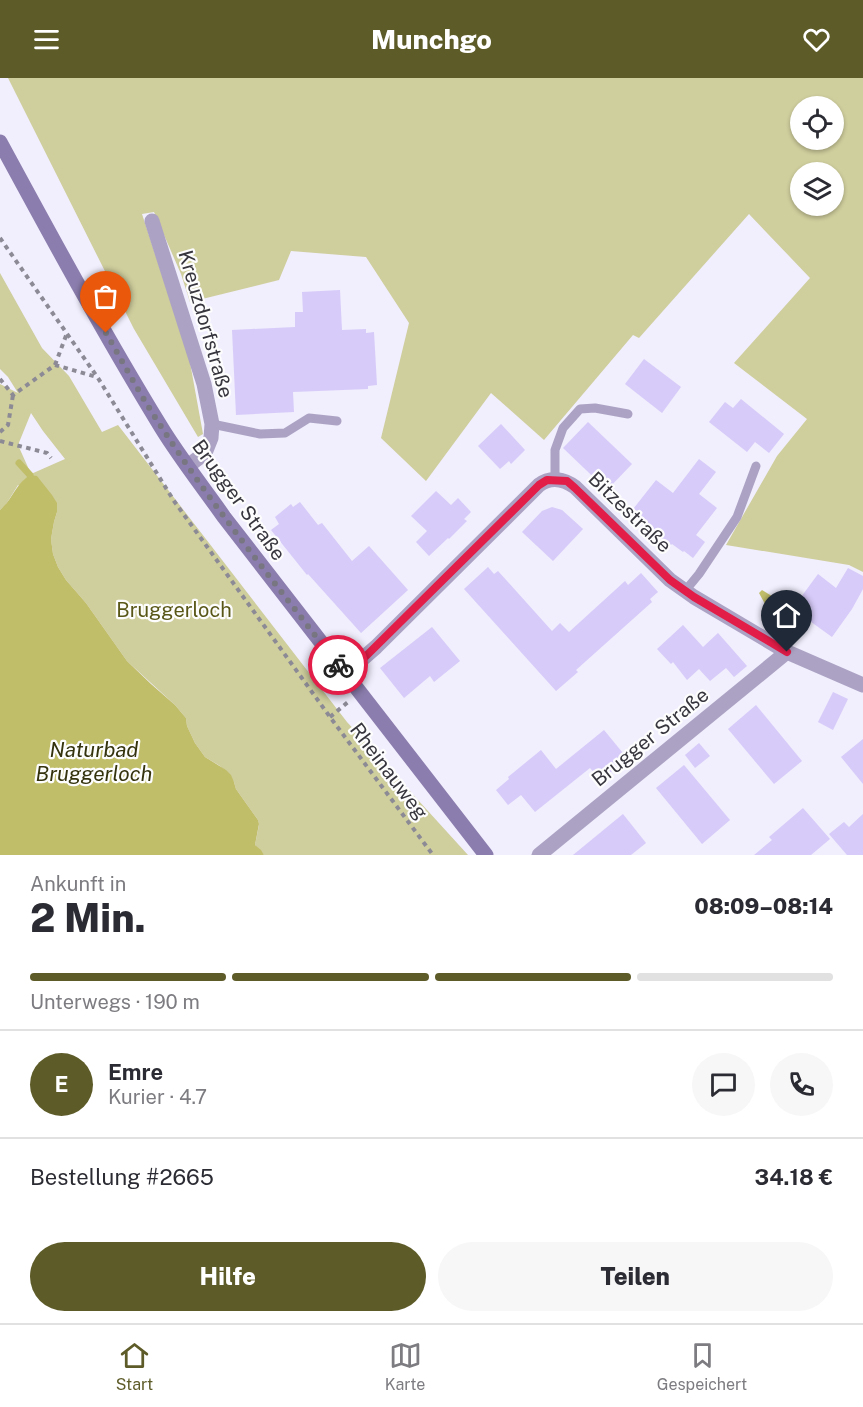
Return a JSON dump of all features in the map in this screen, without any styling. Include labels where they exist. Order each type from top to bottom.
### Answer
[{"type":"main road","name":"Brugger Straße","points":[[0,142],[162,429],[224,517],[486,855]]},
{"type":"street","name":"Kreuzdorfstraße","points":[[152,221],[204,384],[212,424],[211,438],[206,453],[188,466]]},
{"type":"street","name":"Bitzestraße","points":[[345,674],[376,647],[539,485],[547,480],[555,479],[567,481],[670,580],[685,591],[787,652],[863,685]]},
{"type":"street","name":"Brugger Straße","points":[[539,855],[787,652]]},
{"type":"lane","points":[[555,479],[555,450],[563,428],[580,409],[595,408],[628,414]]},
{"type":"lane","points":[[212,424],[260,434],[285,433],[309,418],[337,421]]},
{"type":"lane","points":[[685,591],[737,517],[756,466]]},
{"type":"path","name":"Rheinauweg","points":[[0,238],[98,378],[174,501],[433,855]]},
{"type":"path","points":[[0,432],[8,425],[13,395],[55,365],[67,333]]},
{"type":"path","points":[[55,365],[98,378]]},
{"type":"path","points":[[0,379],[13,395]]},
{"type":"path","points":[[0,441],[47,453],[51,458]]},
{"type":"green space","points":[[8,78],[863,78],[863,572],[849,565],[726,545],[777,456],[807,419],[734,363],[810,278],[749,214],[639,338],[633,335],[544,440],[491,393],[426,481],[381,438],[409,323],[366,257],[291,251],[279,280],[190,302],[181,274],[154,212],[142,214],[189,357],[203,434],[198,437],[134,329]]},
{"type":"green space","name":"Bruggerloch","points":[[0,273],[42,348],[69,376],[102,432],[118,425],[347,722],[468,855],[264,855],[255,845],[258,820],[236,789],[234,782],[220,766],[205,757],[195,743],[186,718],[127,661],[58,567],[51,539],[57,512],[18,485],[0,510],[0,384],[18,393],[0,369]],"holes":[[[31,413],[65,459],[31,474],[18,445]]]},
{"type":"water","name":"Naturbad Bruggerloch","points":[[30,475],[37,476],[57,503],[51,539],[53,554],[66,580],[86,603],[127,661],[186,718],[195,743],[205,757],[231,775],[236,789],[258,820],[255,845],[264,855],[0,855],[0,510]]},
{"type":"water","points":[[762,590],[775,598],[784,609],[780,618],[774,616],[771,608],[766,606],[759,593]]},
{"type":"building","points":[[340,290],[342,330],[366,329],[366,333],[374,332],[377,385],[368,386],[368,389],[293,392],[294,412],[236,415],[232,330],[295,327],[295,312],[303,312],[302,292]]},
{"type":"building","points":[[644,359],[681,387],[662,413],[625,384]]},
{"type":"building","points":[[741,399],[784,434],[769,453],[755,442],[747,452],[709,422],[725,402],[733,408]]},
{"type":"building","points":[[588,422],[632,464],[607,490],[563,448]]},
{"type":"building","points":[[501,424],[525,450],[511,464],[509,461],[500,469],[478,446]]},
{"type":"building","points":[[699,459],[716,472],[699,494],[717,508],[696,535],[705,542],[693,558],[671,545],[630,513],[656,480],[673,493]]},
{"type":"building","points":[[436,491],[451,505],[458,498],[471,512],[464,519],[467,521],[429,556],[416,542],[427,531],[411,516]]},
{"type":"building","points":[[300,502],[318,525],[322,523],[352,561],[369,546],[408,590],[361,633],[307,575],[271,530],[279,524],[275,517],[291,504],[293,507]]},
{"type":"building","points":[[552,507],[562,510],[583,529],[553,561],[522,532],[542,511]]},
{"type":"building","points":[[488,567],[494,574],[498,571],[552,631],[560,623],[569,632],[625,581],[628,585],[641,573],[658,592],[650,599],[652,602],[576,670],[578,672],[556,691],[464,589]]},
{"type":"building","points":[[848,568],[863,576],[863,589],[832,637],[807,619],[810,614],[796,604],[818,574],[836,588]]},
{"type":"building","points":[[683,625],[703,647],[718,633],[747,666],[734,677],[726,668],[710,681],[699,669],[687,680],[673,662],[671,664],[657,649]]},
{"type":"building","points":[[432,627],[460,661],[434,682],[430,676],[404,698],[380,668]]},
{"type":"building","points":[[833,692],[848,699],[833,730],[818,722]]},
{"type":"building","points":[[756,705],[802,761],[774,784],[728,729]]},
{"type":"building","points":[[604,730],[627,758],[601,781],[590,768],[535,812],[521,795],[508,805],[496,790],[541,750],[556,769]]},
{"type":"building","points":[[863,739],[863,784],[841,757]]},
{"type":"building","points":[[699,743],[710,756],[695,768],[685,755]]},
{"type":"building","points":[[684,765],[730,820],[702,844],[656,788]]},
{"type":"building","points":[[803,808],[830,839],[811,855],[754,855],[772,840],[769,837]]},
{"type":"building","points":[[623,814],[646,843],[631,855],[573,855]]},
{"type":"building","points":[[863,814],[863,855],[847,855],[829,834],[844,822],[849,827]]},
{"type":"waterway","points":[[19,463],[30,475]]},
{"type":"way so far","points":[[106,333],[162,429],[224,517],[338,665]]},
{"type":"route","points":[[338,665],[345,674],[362,660],[539,485],[547,480],[555,479],[567,481],[575,488],[670,580],[694,597],[787,652]]}]
